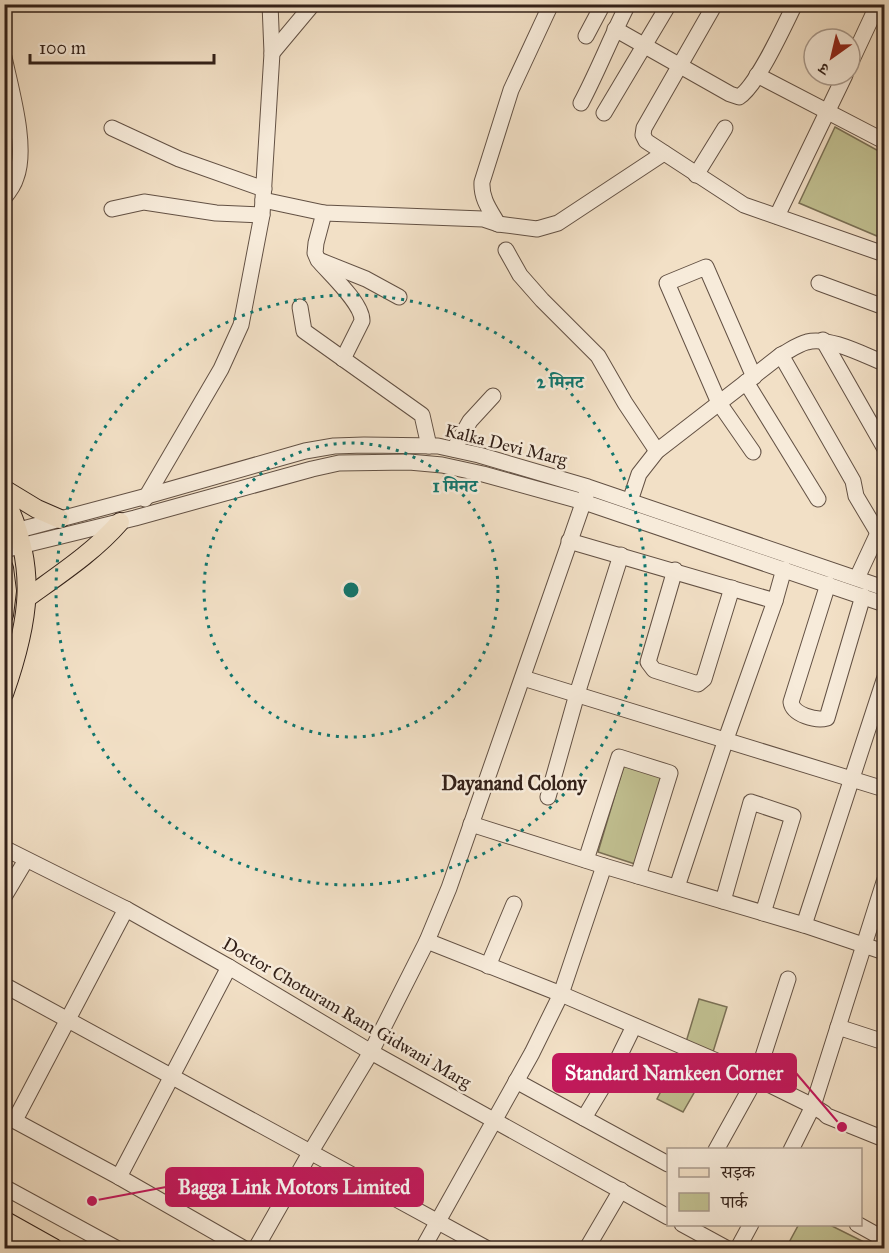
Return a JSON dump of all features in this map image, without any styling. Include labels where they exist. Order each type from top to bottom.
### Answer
[{"type":"main road","points":[[4,489],[37,509],[60,519]]},
{"type":"main road","points":[[4,497],[28,590],[22,637],[4,694]]},
{"type":"main road","points":[[27,598],[73,565],[128,520]]},
{"type":"main road","points":[[4,568],[8,591],[4,615]]},
{"type":"main road","points":[[4,1220],[54,1248]]},
{"type":"main road","points":[[4,1239],[21,1248]]},
{"type":"street","points":[[128,520],[147,496],[221,369],[241,325],[263,201],[272,53],[270,4]]},
{"type":"street","points":[[272,53],[313,4]]},
{"type":"street","points":[[498,224],[484,200],[483,182],[511,90],[551,4]]},
{"type":"street","points":[[586,36],[603,4]]},
{"type":"street","points":[[581,103],[628,4]]},
{"type":"street","points":[[604,113],[669,4]]},
{"type":"street","points":[[715,4],[644,128],[643,135],[646,141],[744,205],[885,254]]},
{"type":"street","points":[[862,38],[878,4]]},
{"type":"street","points":[[615,29],[739,97],[744,94],[757,75],[790,7]]},
{"type":"street","points":[[4,57],[17,121],[20,155],[16,177],[4,198]]},
{"type":"street","points":[[757,75],[885,141]]},
{"type":"street","points":[[777,216],[839,87]]},
{"type":"street","points":[[112,128],[263,201],[324,213],[483,219],[498,224],[537,229],[558,223],[664,153]]},
{"type":"street","points":[[696,175],[725,128]]},
{"type":"street","points":[[112,209],[144,202],[216,213],[263,201]]},
{"type":"street","points":[[324,213],[315,243],[315,253],[318,260],[358,305],[362,315],[362,321],[343,359]]},
{"type":"street","points":[[506,250],[520,274],[542,300],[598,356],[625,404],[657,451]]},
{"type":"street","points":[[318,260],[366,279],[399,297]]},
{"type":"street","points":[[753,452],[719,403],[667,283],[706,267],[750,380],[818,498]]},
{"type":"street","points":[[819,283],[885,307]]},
{"type":"street","points":[[300,307],[304,331],[422,415],[429,446]]},
{"type":"street","points":[[630,501],[639,474],[657,451],[781,355],[807,342],[823,340],[885,363]]},
{"type":"street","points":[[823,340],[885,447]]},
{"type":"street","points":[[781,355],[853,481],[856,496],[881,530],[857,578]]},
{"type":"street","points":[[454,449],[470,421],[493,396]]},
{"type":"street","name":"Kalka Devi Marg","points":[[4,550],[15,537],[60,519],[305,451],[344,446],[429,446],[479,454],[588,487],[885,588]]},
{"type":"street","name":"Kalka Devi Marg","points":[[15,537],[128,520],[312,469],[339,464],[409,462],[442,465],[584,502],[885,604]]},
{"type":"street","points":[[256,1248],[371,1052],[427,941],[449,888],[588,487]]},
{"type":"street","points":[[569,541],[775,601]]},
{"type":"street","points":[[548,797],[577,694],[621,555]]},
{"type":"street","points":[[677,887],[784,569]]},
{"type":"street","points":[[675,570],[648,662],[654,670],[698,684],[704,679],[732,588]]},
{"type":"street","points":[[828,584],[791,702],[796,712],[820,720],[827,718],[863,596]]},
{"type":"street","points":[[523,678],[885,789]]},
{"type":"street","points":[[804,925],[885,680]]},
{"type":"street","points":[[586,860],[618,757],[670,773],[638,876]]},
{"type":"street","points":[[723,901],[751,802],[793,816],[763,913]]},
{"type":"street","points":[[471,824],[804,925],[885,952]]},
{"type":"street","name":"Doctor Choturam Ram Gidwani Marg","points":[[4,848],[126,909],[229,967],[371,1052],[667,1216]]},
{"type":"street","points":[[4,897],[26,860]]},
{"type":"street","points":[[423,1248],[516,1081],[561,994],[604,866]]},
{"type":"street","points":[[792,1148],[818,1109],[838,1027],[885,882]]},
{"type":"street","points":[[488,966],[514,904]]},
{"type":"street","points":[[126,909],[10,1118],[243,1248]]},
{"type":"street","points":[[427,941],[561,994],[756,1078],[818,1109],[827,1116],[885,1139]]},
{"type":"street","points":[[119,1177],[229,967]]},
{"type":"street","points":[[717,1148],[756,1078],[788,979]]},
{"type":"street","points":[[4,985],[173,1075],[310,1153],[486,1248]]},
{"type":"street","points":[[584,1118],[611,1073],[634,1026]]},
{"type":"street","points":[[838,1027],[885,1042]]},
{"type":"street","points":[[516,1081],[667,1163]]},
{"type":"street","points":[[818,1109],[885,1134]]},
{"type":"street","points":[[4,1186],[116,1248]]},
{"type":"street","points":[[587,1248],[621,1190]]},
{"type":"street","points":[[686,1226],[726,1248]]},
{"type":"street","points":[[738,1248],[751,1226]]},
{"type":"street","points":[[861,1226],[885,1239]]},
{"type":"green space","points":[[835,127],[884,154],[884,239],[799,203]]},
{"type":"green space","points":[[624,765],[665,778],[638,865],[598,852]]},
{"type":"green space","points":[[699,999],[727,1007],[713,1052],[686,1042]]},
{"type":"green space","points":[[681,1052],[710,1065],[683,1112],[657,1099]]},
{"type":"green space","points":[[798,1226],[832,1226],[876,1248],[786,1248]]},
{"type":"place","name":"Standard Namkeen Corner","points":[[842,1127]]},
{"type":"place","name":"Bagga Link Motors Limited","points":[[92,1201]]},
{"type":"district","name":"Dayanand Colony","points":[[514,783]]}]
